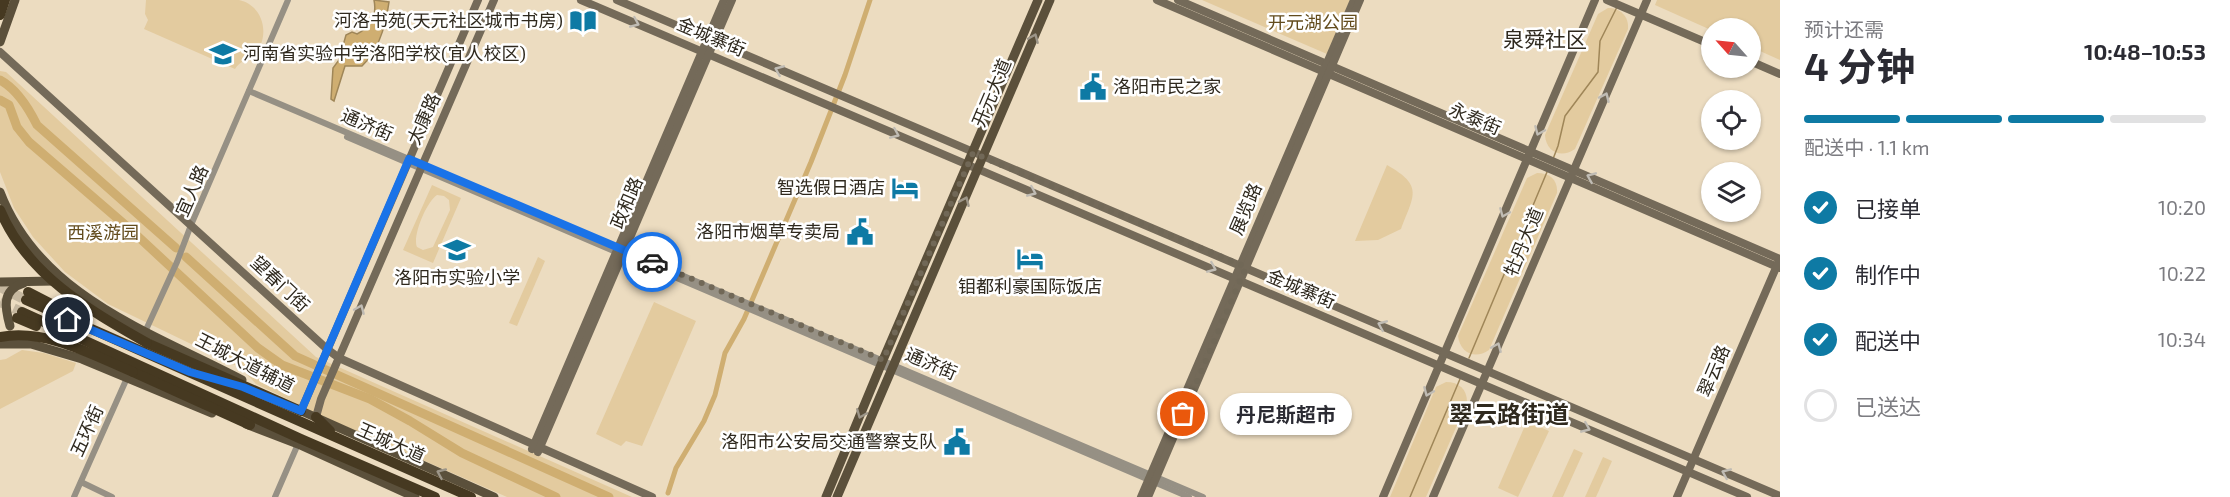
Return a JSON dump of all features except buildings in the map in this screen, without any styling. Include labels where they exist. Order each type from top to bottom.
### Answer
[{"type":"highway","points":[[0,15],[4,0]]},
{"type":"highway","points":[[0,210],[8,228],[40,271],[73,299],[299,415]]},
{"type":"highway","points":[[28,291],[87,335],[184,386],[250,425]]},
{"type":"highway","points":[[16,319],[87,335],[299,415]]},
{"type":"highway","points":[[0,337],[29,336],[84,351],[130,375],[250,425]]},
{"type":"highway","points":[[190,372],[243,387]]},
{"type":"highway","name":"王城大道","points":[[184,386],[300,442],[327,450],[435,497]]},
{"type":"highway","name":"王城大道","points":[[299,415],[334,436],[471,497]]},
{"type":"highway","points":[[316,417],[334,436]]},
{"type":"main road","points":[[0,42],[15,0]]},
{"type":"main road","name":"太康路","points":[[316,417],[321,399],[421,166],[488,13],[496,0]]},
{"type":"main road","name":"金城寨街","points":[[581,0],[1477,383]]},
{"type":"main road","name":"金城寨街","points":[[617,0],[1483,369]]},
{"type":"main road","name":"政和路","points":[[536,448],[705,53],[724,0]]},
{"type":"main road","name":"政和路","points":[[710,40],[732,0]]},
{"type":"main road","name":"开元大道","points":[[826,497],[1038,0]]},
{"type":"main road","name":"开元大道","points":[[837,497],[1050,0]]},
{"type":"main road","name":"永泰街","points":[[1157,0],[1328,68]]},
{"type":"main road","name":"永泰街","points":[[1178,0],[1328,68],[1779,263]]},
{"type":"main road","name":"展览路","points":[[1328,68],[1353,0]]},
{"type":"main road","name":"展览路","points":[[1141,497],[1152,478],[1328,68],[1360,0]]},
{"type":"main road","name":"牡丹大道","points":[[1383,497],[1595,0]]},
{"type":"main road","name":"牡丹大道","points":[[1433,497],[1483,369],[1647,0]]},
{"type":"main road","name":"太康路","points":[[299,415],[477,2]]},
{"type":"main road","points":[[1616,2],[1701,38]]},
{"type":"main road","points":[[681,43],[688,42],[692,38],[691,33],[687,30]]},
{"type":"main road","name":"望春门街","points":[[0,52],[192,227],[337,364],[652,497]]},
{"type":"main road","name":"望春门街","points":[[0,60],[192,227]]},
{"type":"main road","points":[[1761,64],[1780,72]]},
{"type":"main road","name":"王城大道辅道","points":[[0,192],[27,243],[64,280],[146,338],[203,360],[299,415],[316,417],[494,497]]},
{"type":"main road","name":"翠云路","points":[[1677,497],[1696,459],[1779,263]]},
{"type":"main road","points":[[0,282],[28,291],[64,280]]},
{"type":"main road","points":[[28,291],[17,285],[4,306],[16,319],[31,344]]},
{"type":"main road","points":[[0,316],[16,319]]},
{"type":"main road","points":[[0,344],[31,344],[130,375]]},
{"type":"main road","points":[[1483,369],[1780,496]]},
{"type":"main road","points":[[1477,383],[1747,497]]},
{"type":"main road","points":[[250,425],[300,442],[415,497]]},
{"type":"main road","name":"望春门街","points":[[536,448],[640,497]]},
{"type":"main road","name":"翠云路","points":[[1682,497],[1690,472]]},
{"type":"main road","name":"展览路","points":[[1148,497],[1152,478]]},
{"type":"street","name":"宜人路","points":[[146,338],[289,0]]},
{"type":"street","name":"通济街","points":[[249,93],[759,312],[1152,478],[1203,497]]},
{"type":"street","name":"五环街","points":[[74,497],[130,375]]},
{"type":"street","points":[[275,497],[300,442]]},
{"type":"street","name":"通济街","points":[[1152,478],[1189,497]]},
{"type":"street","points":[[81,482],[112,497]]},
{"type":"green space","name":"河南省实验中学洛阳学校(宜人校区)","points":[[146,0],[239,0],[246,2],[257,11],[260,17],[263,30],[261,44],[255,53],[235,69],[144,29],[148,20],[145,14]]},
{"type":"green space","name":"开元湖公园","points":[[1202,0],[1350,0],[1327,54]]},
{"type":"green space","points":[[1657,0],[1780,0],[1780,60],[1761,51],[1761,18],[1701,18],[1701,26],[1655,5]]},
{"type":"green space","points":[[1608,8],[1616,9],[1623,14],[1627,20],[1628,29],[1575,149],[1565,153],[1555,152],[1548,146],[1545,135],[1598,14]]},
{"type":"green space","name":"西溪游园","points":[[0,71],[6,72],[316,357],[632,497],[507,497],[329,419],[256,384],[241,368],[108,304],[65,272],[33,237],[14,208],[0,172]]},
{"type":"green space","points":[[1387,165],[1407,179],[1411,186],[1413,192],[1410,208],[1401,229],[1378,240],[1355,241]]},
{"type":"green space","points":[[1537,173],[1546,174],[1555,181],[1557,193],[1489,350],[1479,354],[1469,353],[1462,347],[1458,336],[1527,178]]},
{"type":"green space","points":[[432,185],[461,198],[433,263],[403,250]],"holes":[[[437,195],[449,200],[450,210],[433,247],[423,250],[417,247],[416,242],[421,219],[433,199]]]},
{"type":"green space","points":[[538,257],[545,261],[517,326],[509,323]]},
{"type":"green space","points":[[654,302],[696,321],[642,446],[626,441],[621,446],[596,434]]},
{"type":"green space","points":[[22,350],[44,353],[76,363],[73,371],[0,409],[0,360]]},
{"type":"green space","points":[[1446,382],[1455,383],[1461,387],[1466,393],[1467,402],[1426,497],[1390,497],[1436,387]]},
{"type":"green space","points":[[1527,421],[1549,431],[1518,497],[1498,488]]},
{"type":"green space","points":[[1574,449],[1583,453],[1563,497],[1552,497]]},
{"type":"green space","points":[[1603,457],[1612,461],[1596,497],[1585,497]]},
{"type":"shaded area","points":[[374,0],[389,2],[381,36],[368,60],[362,66],[345,66],[334,101],[331,99],[333,68],[339,60],[346,35],[352,32],[357,34],[369,24],[374,16]]},
{"type":"waterway","points":[[668,493],[676,468],[704,421],[715,395],[725,353],[744,319],[811,162],[845,75],[870,0]]},
{"type":"waterway","points":[[1553,159],[1565,116],[1598,72],[1600,41],[1617,7]]},
{"type":"waterway","points":[[0,80],[17,94],[37,125],[176,248]]},
{"type":"waterway","points":[[0,100],[9,105],[17,127],[29,142],[131,230],[258,348],[282,365],[370,399],[462,453],[556,497]]},
{"type":"waterway","points":[[1469,358],[1547,172]]},
{"type":"waterway","points":[[186,257],[295,356],[609,497]]},
{"type":"waterway","points":[[1410,497],[1460,379]]},
{"type":"tunnel","points":[[0,287],[26,300]]},
{"type":"tunnel","points":[[0,302],[22,312]]},
{"type":"way so far","points":[[652,262],[883,360],[973,153],[1246,267],[1183,414]]},
{"type":"place","name":"河洛书苑(天元社区城市书房)","points":[[583,21]]},
{"type":"place","name":"河南省实验中学洛阳学校(宜人校区)","points":[[223,54]]},
{"type":"place","name":"洛阳市民之家","points":[[1093,87]]},
{"type":"place","name":"智选假日酒店","points":[[905,188]]},
{"type":"place","name":"洛阳市烟草专卖局","points":[[860,232]]},
{"type":"place","name":"洛阳市实验小学","points":[[457,250]]},
{"type":"place","name":"钼都利豪国际饭店","points":[[1030,259]]},
{"type":"place","name":"丹尼斯超市","points":[[1183,414]]},
{"type":"place","name":"洛阳市公安局交通警察支队","points":[[957,442]]},
{"type":"district","name":"泉舜社区","points":[[1545,40]]},
{"type":"district","name":"翠云路街道","points":[[1509,415]]},
{"type":"route","points":[[68,320],[190,372],[243,387],[301,411],[409,159],[652,262]]}]
